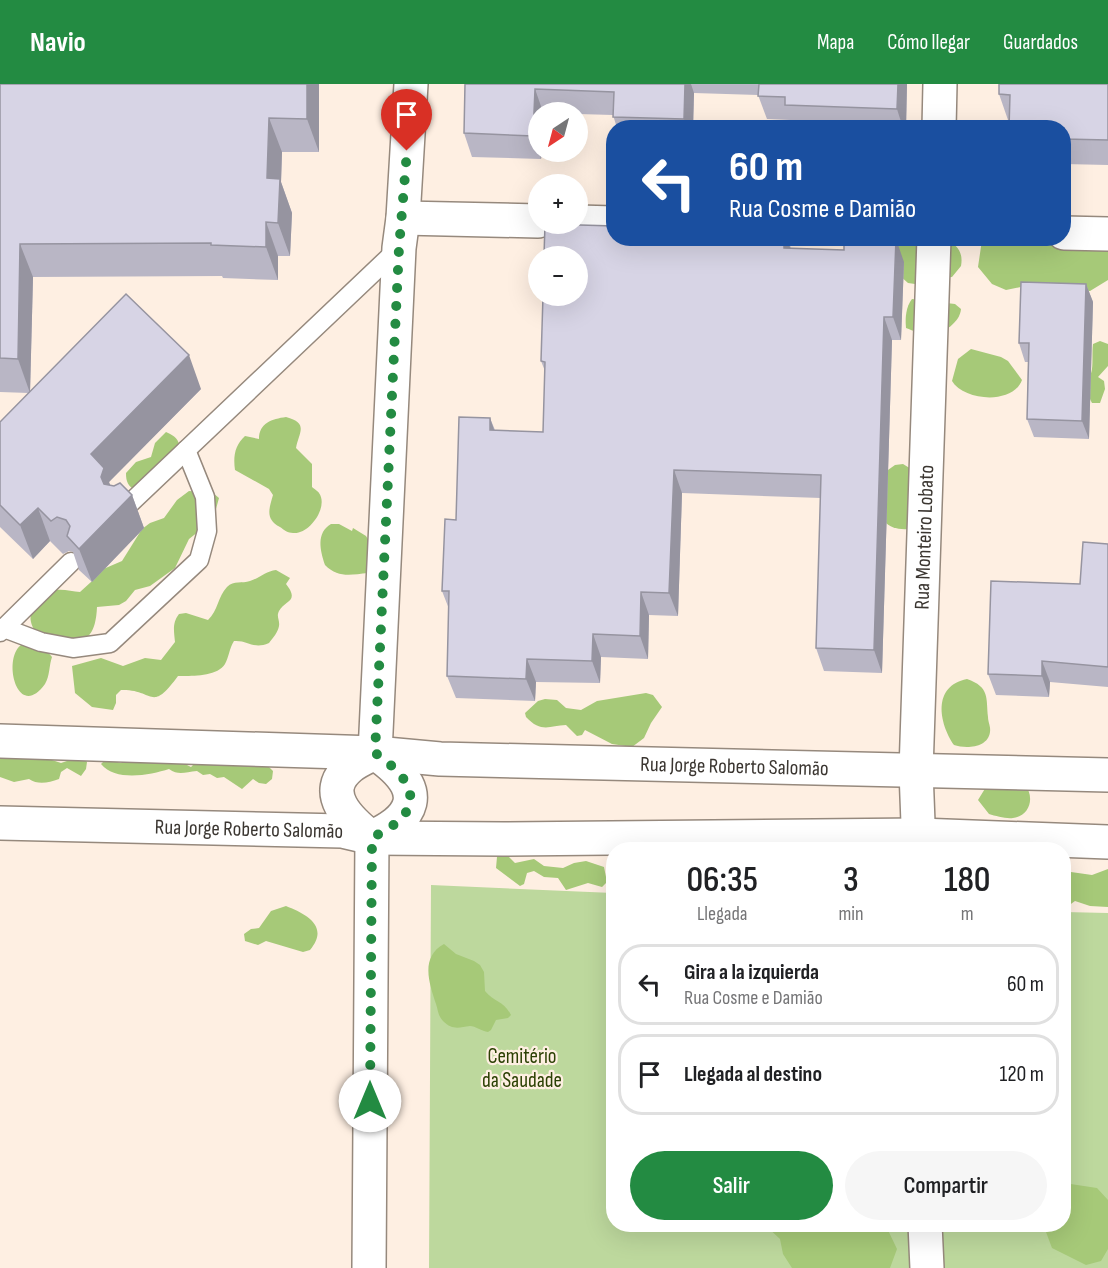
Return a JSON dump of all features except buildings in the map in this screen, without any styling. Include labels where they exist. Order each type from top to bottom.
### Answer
[{"type":"street","points":[[375,753],[401,233],[411,84]]},
{"type":"street","points":[[939,120],[940,84]]},
{"type":"street","points":[[401,233],[528,222]]},
{"type":"street","points":[[588,222],[606,223]]},
{"type":"street","points":[[1071,233],[1108,234]]},
{"type":"street","name":"Rua Monteiro Lobato","points":[[920,842],[915,771],[934,246]]},
{"type":"street","name":"Rua Jorge Roberto Salomão","points":[[0,741],[375,753],[440,759],[1108,775]]},
{"type":"street","points":[[372,838],[396,824],[408,807],[410,796],[403,776],[375,753]]},
{"type":"street","points":[[369,1268],[372,838],[341,808],[338,788],[349,768],[375,753]]},
{"type":"street","name":"Rua Jorge Roberto Salomão","points":[[0,823],[342,831],[372,838],[1108,842]]},
{"type":"street","points":[[926,1232],[927,1268]]},
{"type":"lane","points":[[124,509],[186,450],[401,233]]},
{"type":"lane","points":[[71,562],[2,630],[41,642],[72,648],[110,644],[199,560],[207,531],[206,497],[186,450]]},
{"type":"green space","points":[[1071,241],[1108,245],[1108,280],[1090,291],[1060,292],[1035,284],[1006,290],[992,284],[978,267],[981,246],[1071,246]]},
{"type":"green space","points":[[879,246],[956,246],[961,254],[961,266],[952,277],[922,280],[915,284],[908,283],[899,275]]},
{"type":"green space","points":[[912,299],[955,304],[961,309],[960,314],[954,323],[940,332],[929,334],[915,331],[906,328],[906,312]]},
{"type":"green space","points":[[1100,341],[1108,344],[1108,366],[1098,377],[1104,381],[1105,389],[1100,403],[1092,403],[1088,389],[1093,344]]},
{"type":"green space","points":[[971,349],[1008,361],[1022,380],[1017,388],[1009,394],[988,397],[967,393],[958,388],[952,381],[958,359]]},
{"type":"green space","points":[[286,417],[300,425],[296,448],[312,464],[312,487],[319,492],[321,499],[316,519],[305,530],[293,533],[272,521],[269,513],[273,495],[269,489],[235,470],[234,465],[237,447],[245,436],[259,439],[261,429],[267,423]]},
{"type":"green space","points":[[166,432],[176,438],[180,449],[136,491],[128,484],[126,473],[136,462],[151,457],[155,443]]},
{"type":"green space","points":[[903,464],[916,472],[910,529],[895,528],[882,520],[888,470],[895,465]]},
{"type":"green space","points":[[189,491],[213,493],[219,498],[213,520],[189,539],[175,568],[150,586],[135,590],[126,601],[119,605],[97,607],[95,622],[86,638],[70,641],[37,634],[31,616],[33,608],[45,595],[58,590],[80,592],[101,570],[122,561],[142,529],[164,518],[177,500]]},
{"type":"green space","points":[[331,524],[339,524],[352,531],[353,528],[366,536],[377,555],[368,573],[340,574],[325,565],[320,542],[323,532]]},
{"type":"green space","points":[[276,570],[290,578],[286,584],[292,598],[279,611],[278,628],[269,643],[259,646],[234,641],[225,664],[216,671],[203,675],[178,676],[157,697],[121,690],[116,695],[113,710],[92,707],[75,693],[72,666],[101,658],[123,666],[145,658],[161,660],[175,642],[174,624],[179,614],[186,613],[208,620],[224,591],[230,585],[250,581]]},
{"type":"green space","points":[[25,643],[46,650],[52,657],[45,684],[35,694],[26,696],[19,691],[13,670],[17,649]]},
{"type":"green space","points":[[967,679],[980,686],[985,694],[990,730],[988,737],[981,744],[964,747],[954,745],[949,736],[942,716],[942,706],[948,689]]},
{"type":"green space","points":[[646,693],[653,695],[662,707],[644,738],[632,747],[612,744],[585,730],[582,735],[577,736],[566,725],[541,727],[531,722],[525,713],[538,701],[545,699],[557,700],[566,708],[581,710],[597,701]]},
{"type":"green space","points":[[9,753],[24,759],[40,756],[61,763],[82,756],[87,762],[86,769],[81,776],[67,768],[61,772],[59,779],[40,783],[29,779],[14,782],[0,777],[0,755]]},
{"type":"green space","points":[[127,758],[177,760],[191,767],[196,762],[268,766],[273,771],[272,779],[266,784],[253,779],[242,789],[224,777],[203,775],[197,771],[179,773],[169,769],[134,776],[115,773],[107,770],[101,764],[106,759],[121,763]]},
{"type":"green space","points":[[1025,785],[1030,795],[1029,805],[1023,814],[1013,818],[989,814],[978,800],[986,787]]},
{"type":"green space","points":[[499,854],[507,855],[515,863],[534,859],[544,866],[563,868],[586,861],[604,867],[606,883],[602,887],[588,883],[566,890],[558,878],[544,877],[534,871],[527,873],[524,884],[520,886],[496,868]]},
{"type":"green space","points":[[1108,869],[1108,907],[1090,906],[1075,901],[1071,904],[1071,872],[1092,875]]},
{"type":"green space","name":"Cemitério da Saudade","points":[[431,885],[606,893],[606,1232],[1071,1232],[1071,912],[1108,913],[1108,1268],[429,1268]]},
{"type":"green space","points":[[286,906],[313,922],[318,934],[310,950],[303,952],[266,941],[258,945],[245,941],[244,934],[251,929],[259,928],[271,911]]},
{"type":"green space","points":[[444,944],[456,954],[480,965],[484,972],[485,991],[505,1007],[511,1015],[508,1018],[496,1020],[488,1032],[472,1026],[453,1027],[440,1017],[428,971],[436,949]]},
{"type":"green space","points":[[1071,1184],[1097,1188],[1108,1200],[1108,1249],[1101,1261],[1086,1265],[1052,1248],[1046,1232],[1071,1232]]},
{"type":"green space","points":[[773,1232],[889,1232],[897,1249],[890,1268],[792,1268],[783,1254],[780,1239]]},
{"type":"route","points":[[370,1101],[372,838],[396,824],[408,807],[410,796],[403,776],[375,753],[399,248],[407,151]]}]
